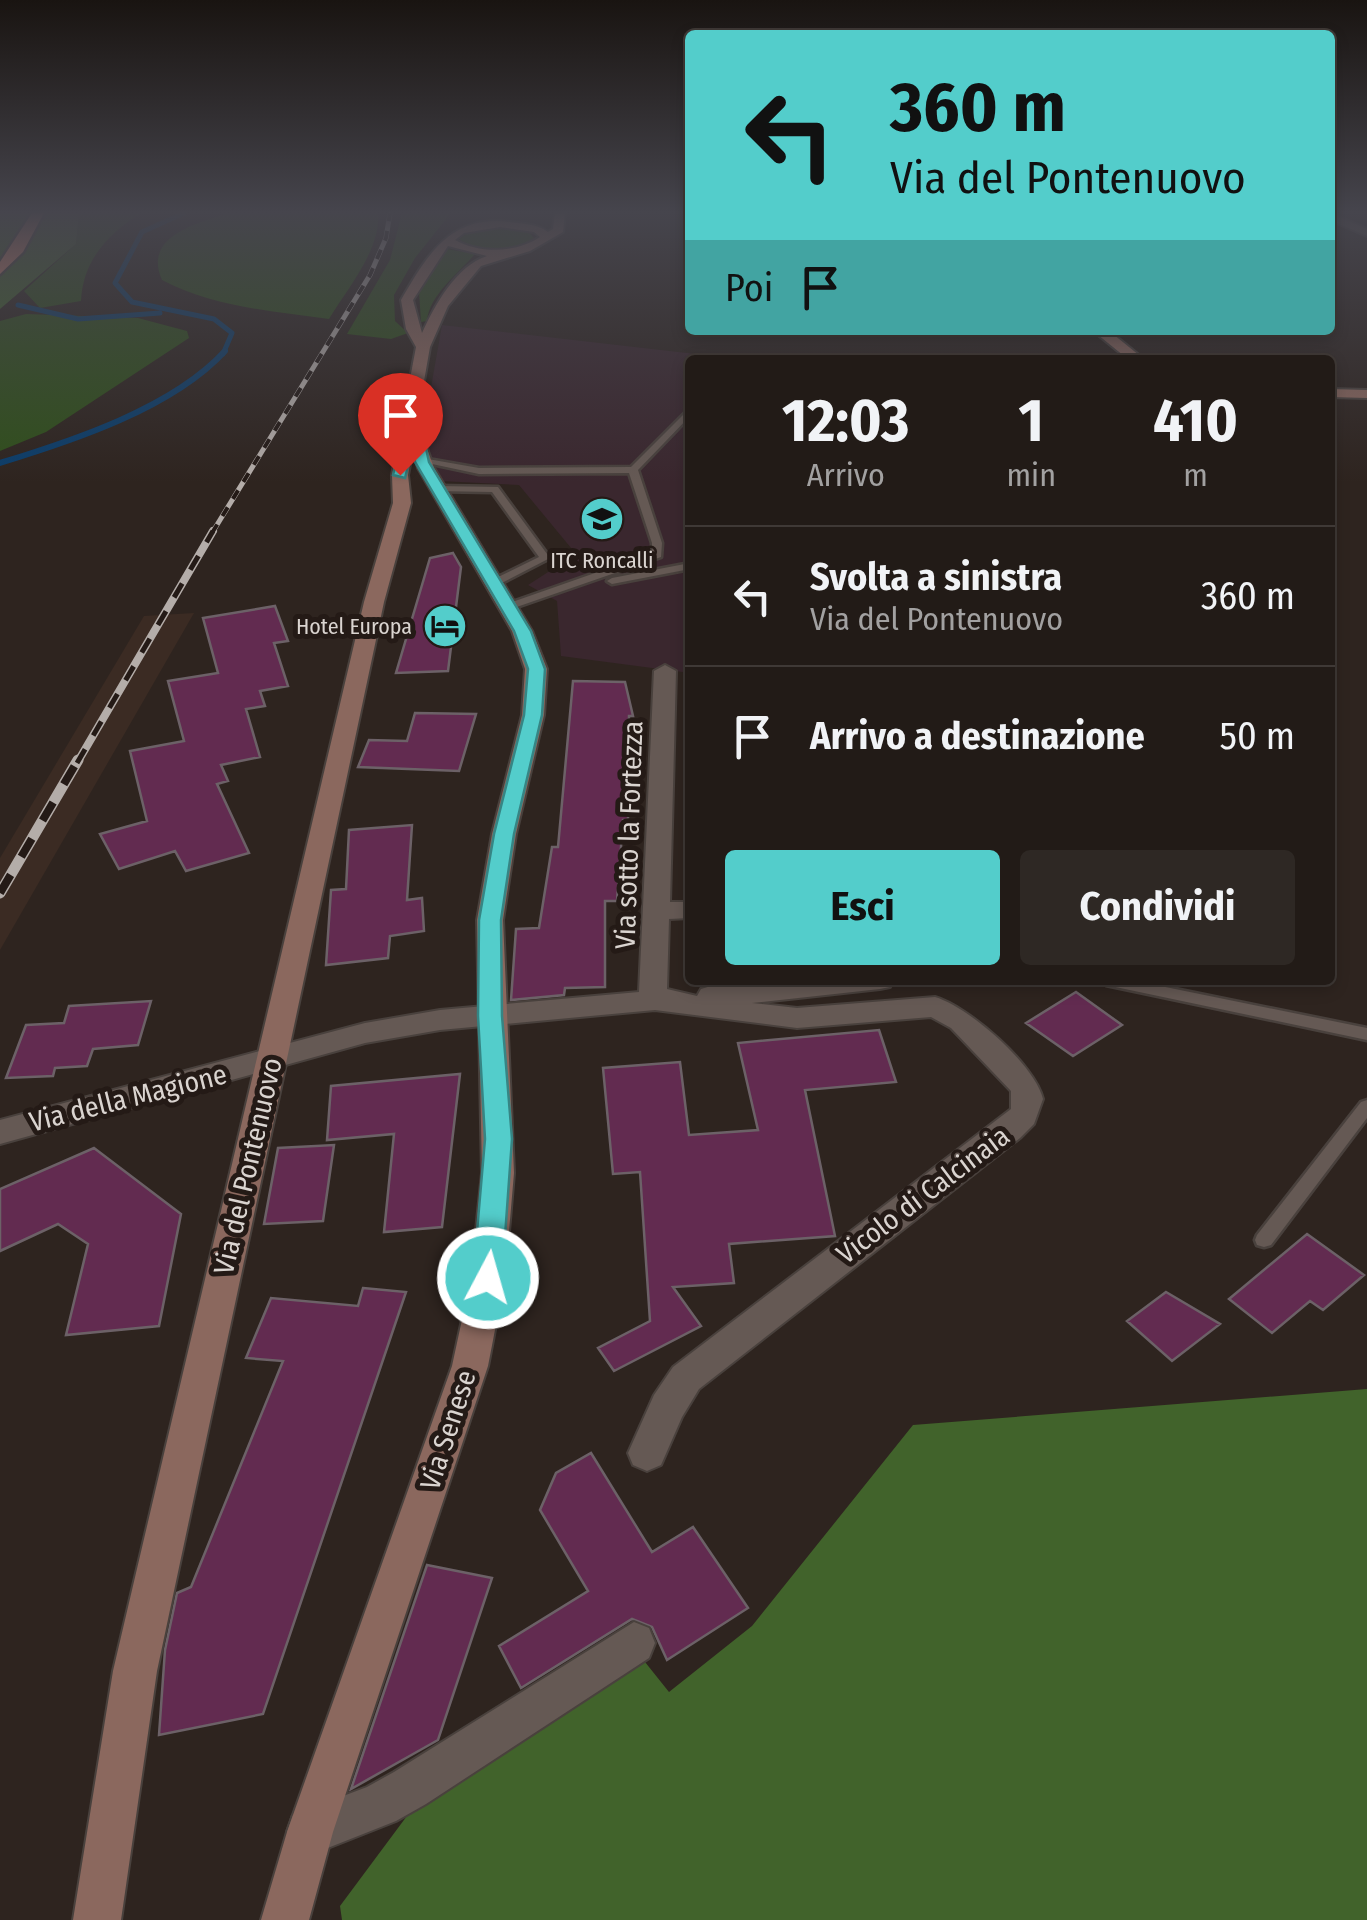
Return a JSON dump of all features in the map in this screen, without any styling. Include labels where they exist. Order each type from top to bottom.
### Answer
[{"type":"main road","points":[[408,303],[422,347]]},
{"type":"main road","points":[[413,416],[422,347],[444,303]]},
{"type":"main road","points":[[1105,335],[1131,355]]},
{"type":"main road","points":[[1335,394],[1367,394]]},
{"type":"main road","name":"Via Senese","points":[[284,1920],[310,1832],[447,1437],[479,1328],[498,1173],[489,965],[494,888],[533,715],[536,680],[531,648],[435,484],[413,416]]},
{"type":"main road","name":"Via del Pontenuovo","points":[[97,1920],[135,1671],[370,620],[402,503],[400,475],[413,416]]},
{"type":"main road","points":[[400,492],[435,484]]},
{"type":"street","name":"Via sotto la Fortezza","points":[[653,1000],[665,672]]},
{"type":"street","points":[[656,911],[685,910]]},
{"type":"street","points":[[653,1000],[846,985]]},
{"type":"street","name":"Via della Magione","points":[[0,1132],[390,1028],[653,1000]]},
{"type":"street","name":"Vicolo di Calcinaia","points":[[647,1453],[667,1407],[686,1378],[1009,1130],[1024,1114],[1029,1099],[1024,1086],[961,1022],[936,1007],[783,1017],[653,1000]]},
{"type":"street","points":[[310,1832],[380,1805],[410,1788],[634,1643]]},
{"type":"lane","points":[[435,484],[479,471],[634,470],[685,416]]},
{"type":"lane","points":[[634,470],[657,543],[657,556]]},
{"type":"lane","points":[[435,484],[496,489],[545,558],[501,595]]},
{"type":"lane","points":[[578,584],[657,556],[685,563]]},
{"type":"lane","points":[[501,595],[685,565]]},
{"type":"lane","points":[[1130,985],[1367,1034]]},
{"type":"lane","points":[[1264,1240],[1367,1106]]},
{"type":"shaded area","points":[[442,325],[704,355],[685,355],[685,672],[561,656],[557,601],[528,585],[576,554],[519,485],[440,481],[428,453],[427,410]]},
{"type":"shaded area","points":[[194,613],[0,950],[0,858],[144,616]]},
{"type":"green space","points":[[35,303],[72,303],[40,308]]},
{"type":"green space","points":[[225,303],[339,303],[329,319]]},
{"type":"green space","points":[[365,303],[394,303],[395,321],[408,333],[391,339],[347,334]]},
{"type":"green space","points":[[420,303],[433,303],[427,321],[421,322]]},
{"type":"green space","points":[[26,314],[138,318],[187,331],[189,338],[46,432],[0,451],[0,321]]},
{"type":"green space","points":[[1367,1389],[1367,1920],[342,1920],[340,1906],[424,1793],[637,1652],[669,1692],[752,1626],[913,1425]]},
{"type":"building","points":[[453,553],[461,567],[448,671],[396,673],[430,558]]},
{"type":"building","points":[[275,606],[288,641],[274,643],[288,686],[260,691],[265,706],[246,709],[260,757],[221,765],[228,781],[217,784],[249,853],[186,871],[175,851],[119,869],[100,834],[147,821],[130,751],[184,741],[168,681],[218,673],[203,618]]},
{"type":"building","points":[[573,681],[625,682],[633,716],[629,716],[628,820],[623,820],[617,901],[605,901],[605,987],[565,988],[564,995],[511,1000],[516,929],[539,928],[552,847],[558,847]]},
{"type":"building","points":[[415,713],[476,714],[459,771],[358,767],[369,740],[407,741]]},
{"type":"building","points":[[412,825],[407,900],[422,898],[424,931],[390,936],[388,958],[326,965],[331,890],[346,889],[349,830]]},
{"type":"building","points":[[1076,992],[1122,1025],[1073,1056],[1026,1023]]},
{"type":"building","points":[[151,1001],[138,1045],[93,1049],[87,1066],[55,1068],[53,1076],[6,1078],[26,1025],[64,1023],[69,1006]]},
{"type":"building","points":[[879,1030],[896,1082],[805,1090],[835,1236],[729,1244],[734,1283],[673,1287],[701,1326],[614,1371],[598,1348],[650,1321],[640,1172],[613,1174],[603,1068],[680,1062],[689,1135],[758,1130],[738,1043]]},
{"type":"building","points":[[460,1074],[442,1227],[384,1232],[394,1134],[327,1140],[331,1086]]},
{"type":"building","points":[[334,1145],[323,1221],[264,1224],[278,1148]]},
{"type":"building","points":[[94,1148],[181,1214],[159,1326],[66,1335],[88,1244],[58,1224],[0,1251],[0,1189]]},
{"type":"building","points":[[1307,1234],[1364,1275],[1323,1310],[1310,1301],[1272,1333],[1229,1299]]},
{"type":"building","points":[[363,1288],[406,1292],[263,1714],[159,1735],[165,1650],[177,1593],[191,1587],[283,1361],[246,1358],[271,1298],[358,1306]]},
{"type":"building","points":[[1166,1292],[1220,1324],[1172,1361],[1127,1321]]},
{"type":"building","points":[[591,1453],[652,1552],[693,1527],[748,1608],[667,1660],[652,1627],[632,1619],[521,1688],[499,1646],[588,1591],[540,1510],[556,1473]]},
{"type":"building","points":[[427,1565],[492,1578],[438,1740],[351,1789]]},
{"type":"waterway","points":[[135,303],[214,319],[232,333],[224,352]]},
{"type":"waterway","points":[[18,305],[78,319],[160,313]]},
{"type":"waterway","points":[[0,463],[89,433],[150,406],[203,371],[224,352]]},
{"type":"railway","points":[[212,533],[353,303]]},
{"type":"railway","points":[[77,763],[213,531]]},
{"type":"railway","points":[[0,893],[78,760]]},
{"type":"place","name":"ITC Roncalli","points":[[602,519]]},
{"type":"place","name":"Hotel Europa","points":[[445,626]]},
{"type":"route","points":[[400,475],[413,416],[422,462],[522,631],[536,669],[533,715],[504,834],[490,920],[490,1016],[498,1173],[488,1278]]}]
